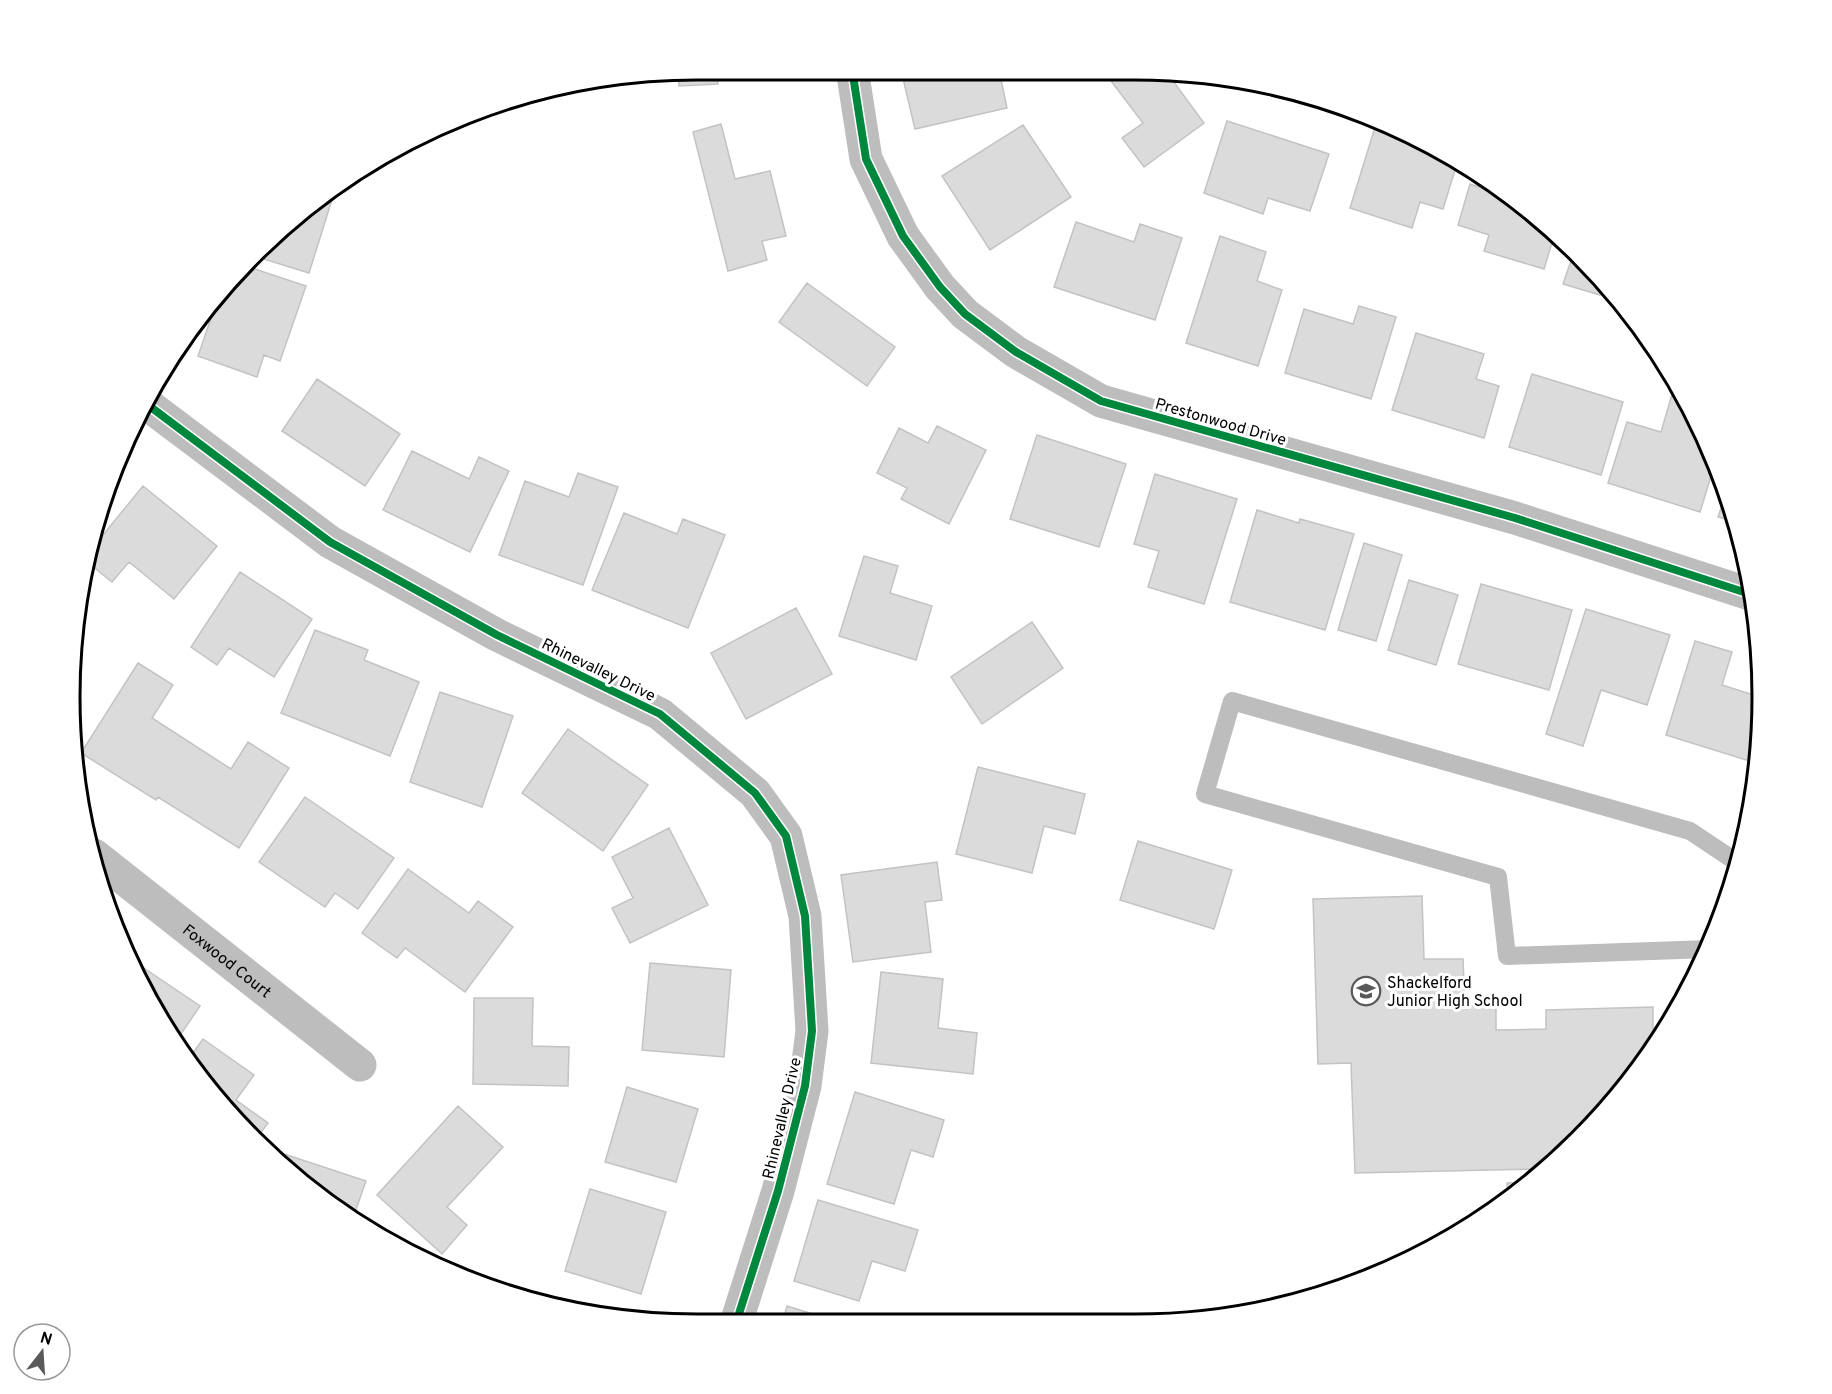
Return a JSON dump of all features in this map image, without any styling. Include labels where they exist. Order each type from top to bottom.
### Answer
[{"type":"street","name":"Prestonwood Drive","points":[[854,80],[866,159],[903,236],[940,287],[964,314],[1016,352],[1101,401],[1515,518],[1743,592]]},
{"type":"street","name":"Rhinevalley Drive","points":[[152,408],[330,542],[497,635],[660,714],[755,793],[786,836],[804,916],[812,1031],[805,1086],[778,1191],[739,1314]]},
{"type":"street","name":"Foxwood Court","points":[[102,862],[360,1065]]},
{"type":"lane","points":[[1698,949],[1507,956],[1498,877],[1205,794],[1232,701],[1690,831],[1731,858]]},
{"type":"building","points":[[679,80],[718,80],[718,84],[679,86]]},
{"type":"building","points":[[903,80],[1001,80],[1007,108],[915,129]]},
{"type":"building","points":[[1110,80],[1173,81],[1204,123],[1144,167],[1122,138],[1143,123]]},
{"type":"building","points":[[1227,121],[1329,154],[1310,211],[1268,198],[1263,214],[1204,193]]},
{"type":"building","points":[[721,124],[735,179],[770,171],[786,236],[762,241],[767,260],[728,271],[693,132]]},
{"type":"building","points":[[1023,125],[1071,197],[990,250],[942,176]]},
{"type":"building","points":[[1375,129],[1408,143],[1455,169],[1443,209],[1420,202],[1412,228],[1350,208]]},
{"type":"building","points":[[1470,184],[1485,189],[1511,207],[1552,242],[1544,269],[1484,251],[1489,235],[1458,225]]},
{"type":"building","points":[[332,199],[309,273],[262,258]]},
{"type":"building","points":[[1076,222],[1134,242],[1140,224],[1182,238],[1155,320],[1054,287]]},
{"type":"building","points":[[1220,236],[1266,252],[1257,281],[1282,290],[1258,366],[1186,343]]},
{"type":"building","points":[[1571,259],[1601,292],[1600,295],[1563,284]]},
{"type":"building","points":[[253,268],[306,286],[280,361],[264,355],[257,377],[198,356],[212,315]]},
{"type":"building","points":[[807,283],[895,347],[867,386],[779,322]]},
{"type":"building","points":[[1359,306],[1396,317],[1371,399],[1285,373],[1304,309],[1353,324]]},
{"type":"building","points":[[1416,333],[1484,354],[1476,379],[1499,386],[1484,438],[1392,410]]},
{"type":"building","points":[[1532,374],[1623,402],[1601,475],[1509,447]]},
{"type":"building","points":[[317,379],[400,434],[365,486],[282,431]]},
{"type":"building","points":[[1672,393],[1689,424],[1711,476],[1700,512],[1608,483],[1627,422],[1661,432]]},
{"type":"building","points":[[937,426],[986,450],[949,524],[901,499],[907,488],[877,473],[899,428],[928,443]]},
{"type":"building","points":[[1037,435],[1126,464],[1099,547],[1010,519]]},
{"type":"building","points":[[412,451],[469,479],[479,457],[509,471],[470,552],[383,510]]},
{"type":"building","points":[[578,473],[618,487],[583,585],[499,555],[525,481],[569,497]]},
{"type":"building","points":[[1155,474],[1237,499],[1204,604],[1148,587],[1159,551],[1134,544]]},
{"type":"building","points":[[143,486],[217,546],[174,599],[129,562],[112,582],[93,567],[101,537]]},
{"type":"building","points":[[1722,505],[1726,519],[1718,517]]},
{"type":"building","points":[[1257,510],[1299,523],[1300,519],[1354,534],[1325,630],[1230,602]]},
{"type":"building","points":[[624,513],[677,534],[683,519],[725,535],[688,628],[592,590]]},
{"type":"building","points":[[1364,543],[1402,555],[1376,641],[1338,630]]},
{"type":"building","points":[[864,556],[898,566],[890,593],[932,606],[916,660],[839,636]]},
{"type":"building","points":[[240,572],[312,619],[274,677],[229,648],[217,665],[191,647]]},
{"type":"building","points":[[1409,580],[1458,595],[1436,665],[1388,650]]},
{"type":"building","points":[[1481,584],[1572,610],[1549,690],[1458,664]]},
{"type":"building","points":[[796,608],[832,674],[746,719],[711,653]]},
{"type":"building","points":[[1586,609],[1670,635],[1647,705],[1601,690],[1583,746],[1546,734]]},
{"type":"building","points":[[1032,622],[1063,668],[982,724],[951,677]]},
{"type":"building","points":[[315,630],[368,650],[364,660],[419,682],[390,756],[281,713]]},
{"type":"building","points":[[1695,641],[1732,652],[1722,685],[1752,694],[1749,761],[1666,735]]},
{"type":"building","points":[[138,663],[173,685],[152,718],[231,769],[248,742],[289,768],[239,848],[158,797],[156,800],[83,754],[82,751]]},
{"type":"building","points":[[440,692],[513,716],[482,807],[410,782]]},
{"type":"building","points":[[568,729],[648,785],[603,851],[522,793]]},
{"type":"building","points":[[978,767],[1085,794],[1075,834],[1044,826],[1032,873],[956,854]]},
{"type":"building","points":[[305,797],[394,858],[358,909],[335,893],[325,907],[259,862]]},
{"type":"building","points":[[669,828],[708,905],[630,943],[612,908],[633,898],[612,857]]},
{"type":"building","points":[[1138,841],[1232,870],[1214,929],[1120,900]]},
{"type":"building","points":[[937,862],[942,900],[925,902],[931,952],[853,962],[841,875]]},
{"type":"building","points":[[408,869],[469,913],[478,901],[513,927],[465,992],[405,948],[397,958],[362,933]]},
{"type":"building","points":[[1422,896],[1424,959],[1463,959],[1465,1006],[1496,1005],[1496,1030],[1546,1029],[1546,1010],[1653,1007],[1654,1031],[1625,1073],[1599,1104],[1572,1134],[1532,1169],[1355,1173],[1351,1063],[1318,1064],[1313,899]]},
{"type":"building","points":[[650,963],[731,970],[724,1057],[642,1050]]},
{"type":"building","points":[[141,966],[200,1006],[180,1035],[162,1006]]},
{"type":"building","points":[[881,972],[943,979],[938,1028],[977,1033],[973,1074],[871,1063]]},
{"type":"building","points":[[474,998],[533,998],[532,1046],[569,1047],[568,1086],[473,1084]]},
{"type":"building","points":[[203,1039],[254,1075],[236,1100],[268,1123],[260,1134],[207,1073],[193,1053]]},
{"type":"building","points":[[627,1087],[698,1109],[676,1182],[605,1162]]},
{"type":"building","points":[[855,1092],[944,1120],[933,1157],[911,1150],[894,1204],[827,1184]]},
{"type":"building","points":[[458,1106],[503,1147],[447,1207],[467,1225],[442,1254],[377,1195]]},
{"type":"building","points":[[281,1153],[366,1181],[355,1211],[321,1187]]},
{"type":"building","points":[[1507,1183],[1516,1183],[1507,1190]]},
{"type":"building","points":[[590,1189],[666,1212],[641,1294],[565,1271]]},
{"type":"building","points":[[818,1200],[918,1230],[905,1271],[872,1261],[859,1301],[794,1281]]},
{"type":"building","points":[[787,1306],[813,1314],[785,1314]]},
{"type":"cycle path","points":[[854,80],[866,159],[903,236],[940,287],[965,314],[1016,352],[1101,401],[1515,518],[1743,592]]},
{"type":"cycle path","points":[[152,408],[330,542],[497,635],[660,714],[755,793],[786,836],[805,916],[812,1031],[805,1086],[778,1191],[739,1314]]},
{"type":"place","name":"Shackelford Junior High School","points":[[1366,991]]}]
